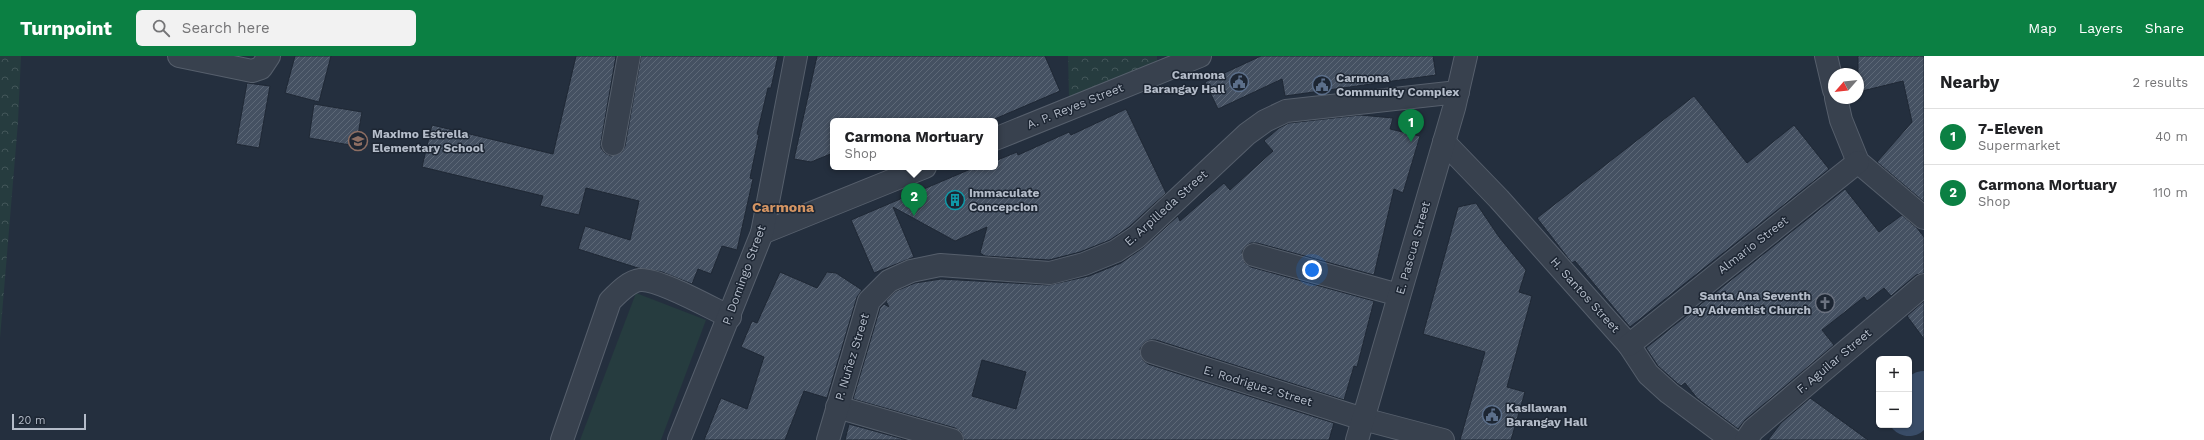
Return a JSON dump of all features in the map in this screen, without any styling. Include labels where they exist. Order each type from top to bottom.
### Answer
[{"type":"street","points":[[179,56],[252,71],[265,62]]},
{"type":"street","points":[[614,144],[629,56]]},
{"type":"street","name":"P. Domingo Street","points":[[679,440],[730,317],[762,233],[796,56]]},
{"type":"street","name":"A. P. Reyes Street","points":[[998,138],[1200,56]]},
{"type":"street","name":"E. Pascua Street","points":[[1356,440],[1444,142],[1456,100],[1466,56]]},
{"type":"street","points":[[1826,56],[1829,68]]},
{"type":"street","name":"E. Arpilleda Street","points":[[889,281],[911,271],[940,265],[1050,272],[1084,264],[1116,251],[1137,237],[1246,134],[1265,121],[1286,111],[1381,100],[1456,100]]},
{"type":"street","points":[[1837,104],[1841,120],[1858,162],[1924,218]]},
{"type":"street","name":"H. Santos Street","points":[[1444,142],[1500,199],[1629,345],[1648,374],[1658,384],[1732,440]]},
{"type":"street","name":"Almario Street","points":[[1629,345],[1858,162]]},
{"type":"street","points":[[762,233],[918,170]]},
{"type":"street","points":[[1254,255],[1399,295]]},
{"type":"street","points":[[562,440],[610,301],[622,290],[640,280],[659,283],[730,317]]},
{"type":"street","name":"P. Nuñez Street","points":[[828,440],[869,301],[889,281]]},
{"type":"street","name":"F. Aguilar Street","points":[[1746,440],[1753,430],[1924,285]]},
{"type":"street","name":"E. Rodriguez Street","points":[[1152,352],[1363,419],[1443,440]]},
{"type":"street","points":[[837,407],[952,440]]},
{"type":"green space","points":[[0,56],[21,56],[18,122],[0,338]]},
{"type":"green space","points":[[1068,56],[1157,56],[1157,65],[1069,97]]},
{"type":"green space","points":[[636,293],[706,320],[661,440],[580,440]]},
{"type":"building","points":[[295,56],[331,56],[319,102],[285,93]]},
{"type":"building","points":[[576,56],[616,56],[601,142],[601,148],[605,153],[611,156],[622,152],[625,146],[641,56],[778,56],[771,88],[768,88],[757,134],[759,135],[750,178],[753,179],[737,250],[722,246],[711,274],[698,269],[692,284],[662,272],[638,268],[578,249],[585,226],[630,240],[639,201],[586,188],[579,215],[540,206],[543,196],[422,167],[432,125],[553,154]]},
{"type":"building","points":[[817,56],[1045,56],[1060,91],[997,118],[830,118],[830,154],[811,162],[794,159]]},
{"type":"building","name":"Carmona Community Complex","points":[[1261,56],[1433,56],[1436,75],[1285,96],[1282,79],[1218,109],[1205,82]]},
{"type":"building","points":[[1858,56],[1924,56],[1924,202],[1877,162],[1912,122],[1903,81],[1864,91],[1864,68],[1858,68]]},
{"type":"building","points":[[247,83],[270,86],[259,148],[236,144]]},
{"type":"building","points":[[1694,96],[1747,163],[1794,125],[1829,169],[1630,327],[1575,261],[1572,263],[1537,218]]},
{"type":"building","points":[[314,104],[362,112],[356,146],[309,138]]},
{"type":"building","points":[[1126,109],[1166,193],[1129,227],[1110,240],[1080,252],[1049,260],[985,256],[980,253],[987,227],[955,241],[893,207],[914,257],[874,273],[851,220],[968,170],[998,170],[998,160],[1017,152],[1018,155],[1069,132],[1071,135]]},
{"type":"building","points":[[1360,115],[1393,118],[1390,129],[1420,136],[1403,193],[1394,189],[1374,275],[1257,243],[1251,243],[1246,246],[1242,252],[1245,263],[1251,267],[1374,301],[1357,367],[1354,366],[1344,400],[1156,340],[1150,340],[1144,343],[1140,349],[1143,360],[1148,364],[1334,423],[1329,440],[964,440],[961,432],[955,428],[853,399],[880,308],[884,304],[889,307],[886,301],[896,291],[915,283],[941,279],[1049,285],[1089,276],[1121,263],[1144,247],[1178,216],[1180,221],[1224,183],[1230,190],[1273,151],[1264,141],[1279,128],[1289,123]],"holes":[[[982,360],[1026,372],[1016,409],[972,396]]]},
{"type":"building","points":[[1845,189],[1879,232],[1902,215],[1917,228],[1924,237],[1924,273],[1916,275],[1891,296],[1884,288],[1867,301],[1864,297],[1822,330],[1834,345],[1745,420],[1738,429],[1697,398],[1685,383],[1681,386],[1677,383],[1658,366],[1646,348]]},
{"type":"building","points":[[1476,203],[1499,237],[1526,270],[1519,292],[1532,296],[1507,387],[1525,392],[1511,440],[1460,440],[1485,352],[1423,334],[1458,207]]},
{"type":"building","points":[[780,272],[817,288],[827,272],[836,273],[862,290],[857,297],[827,398],[804,391],[785,440],[704,440],[721,398],[747,409],[764,357],[741,347],[752,321],[757,323]]},
{"type":"building","points":[[1924,301],[1924,339],[1907,316]]},
{"type":"building","points":[[1810,398],[1868,440],[1768,440],[1781,423]]},
{"type":"building","points":[[849,424],[907,440],[845,440]]},
{"type":"waterway","points":[[1912,410],[1924,393]]},
{"type":"place","name":"Carmona Barangay Hall","points":[[1239,82]]},
{"type":"place","name":"Carmona Community Complex","points":[[1322,85]]},
{"type":"place","name":"Maximo Estrella Elementary School","points":[[358,141]]},
{"type":"place","name":"7-Eleven","points":[[1411,142]]},
{"type":"place","name":"Immaculate Concepcion","points":[[955,200]]},
{"type":"place","name":"Carmona Mortuary","points":[[914,216]]},
{"type":"place","name":"Santa Ana Seventh Day Adventist Church","points":[[1825,303]]},
{"type":"place","name":"Kasilawan Barangay Hall","points":[[1492,415]]},
{"type":"district","name":"Carmona","points":[[783,207]]}]
